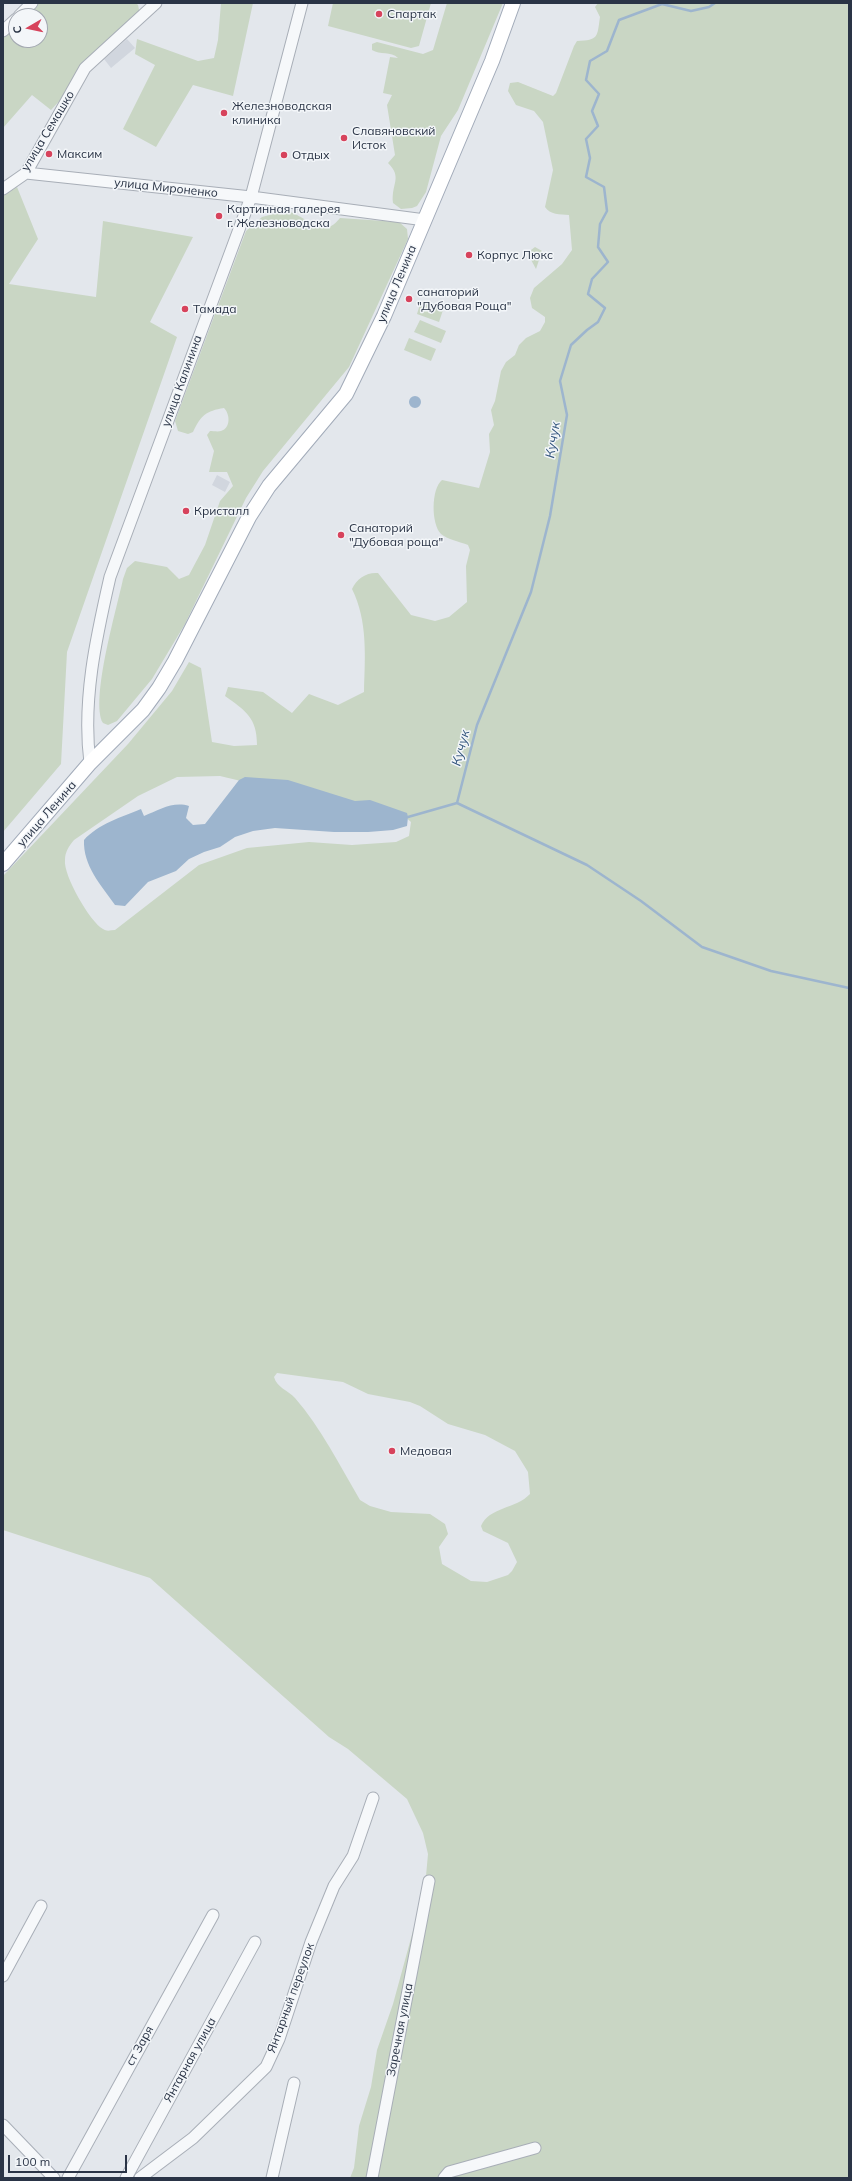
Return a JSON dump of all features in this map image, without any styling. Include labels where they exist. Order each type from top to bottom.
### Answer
[{"type":"main road","name":"улица Ленина","points":[[3,864],[90,763],[143,710],[159,688],[175,661],[249,517],[270,486],[346,394],[384,316],[492,61],[514,3]]},
{"type":"street","name":"улица Семашко","points":[[3,189],[26,173],[85,68],[156,3]]},
{"type":"street","name":"улица Калинина","points":[[90,763],[87,740],[88,700],[96,643],[110,577],[194,338],[225,255],[251,197],[302,3]]},
{"type":"street","name":"улица Мироненко","points":[[26,173],[251,197],[424,220]]},
{"type":"street","name":"Янтарный переулок","points":[[140,2178],[193,2138],[266,2067],[279,2039],[314,1935],[334,1886],[353,1856],[373,1798]]},
{"type":"street","name":"Заречная улица","points":[[372,2178],[429,1881]]},
{"type":"street","points":[[3,1976],[41,1906]]},
{"type":"street","name":"ст Заря","points":[[68,2178],[213,1915]]},
{"type":"street","name":"Янтарная улица","points":[[126,2178],[255,1942]]},
{"type":"street","points":[[272,2178],[294,2083]]},
{"type":"street","points":[[3,2125],[54,2178]]},
{"type":"street","points":[[444,2178],[450,2172],[535,2148]]},
{"type":"shaded area","points":[[127,39],[135,48],[111,68],[104,59]]},
{"type":"shaded area","points":[[217,475],[230,482],[225,492],[212,485]]},
{"type":"green space","points":[[38,3],[136,3],[140,14],[51,110],[32,95],[3,128],[3,38],[8,33],[8,48],[48,48],[48,8],[33,8]]},
{"type":"green space","points":[[221,3],[253,3],[233,96],[193,85],[156,147],[123,129],[155,65],[135,54],[137,39],[198,61],[214,58],[218,40]]},
{"type":"green space","name":"Спартак","points":[[333,3],[431,3],[419,46],[411,48],[328,26]]},
{"type":"green space","points":[[447,3],[503,3],[458,110],[441,136],[426,192],[417,206],[401,209],[393,203],[393,190],[396,177],[388,163],[395,155],[387,105],[392,95],[383,93],[390,57],[398,58],[392,54],[372,50],[372,44],[377,42],[423,54],[433,50]]},
{"type":"green space","points":[[598,3],[849,3],[849,2178],[350,2178],[354,2168],[359,2126],[371,2087],[377,2050],[393,2004],[425,1887],[428,1854],[423,1833],[407,1799],[348,1749],[329,1737],[150,1578],[3,1530],[3,876],[128,744],[172,691],[189,662],[201,668],[212,742],[234,746],[257,745],[255,728],[249,716],[239,706],[225,696],[228,687],[263,692],[292,713],[309,694],[338,705],[364,692],[365,652],[363,626],[361,614],[352,589],[363,576],[378,573],[411,615],[435,621],[449,617],[467,602],[466,566],[470,550],[468,545],[441,534],[435,523],[434,498],[438,484],[442,480],[479,488],[490,452],[489,434],[494,425],[491,410],[495,401],[501,371],[506,362],[515,355],[519,345],[526,338],[540,331],[545,322],[545,317],[532,308],[530,298],[534,288],[562,264],[572,250],[569,215],[552,213],[545,207],[553,170],[543,122],[534,111],[516,105],[508,91],[510,83],[518,82],[553,96],[556,93],[577,41],[589,40],[596,36],[600,17],[595,7]],"holes":[[[220,776],[283,791],[403,815],[411,822],[409,836],[396,842],[352,845],[309,842],[247,848],[199,865],[115,930],[104,930],[91,917],[78,898],[68,876],[65,857],[72,842],[138,796],[177,777]],[[277,1373],[343,1382],[368,1394],[410,1402],[420,1406],[448,1424],[485,1435],[515,1451],[528,1472],[530,1494],[518,1503],[496,1511],[490,1515],[481,1526],[483,1531],[508,1543],[517,1562],[512,1571],[508,1575],[487,1582],[471,1581],[442,1564],[439,1547],[448,1534],[445,1524],[430,1514],[391,1512],[370,1506],[360,1500],[313,1422],[295,1398],[275,1381],[274,1377]]]},
{"type":"green space","points":[[17,187],[38,239],[9,284],[96,297],[103,221],[193,237],[150,322],[177,337],[67,652],[61,764],[3,832],[3,196]]},
{"type":"green space","points":[[285,211],[293,213],[320,228],[326,228],[333,225],[340,218],[399,222],[407,229],[408,239],[349,367],[263,471],[246,498],[185,624],[152,679],[117,721],[108,725],[103,723],[100,711],[102,675],[123,579],[127,568],[135,561],[167,567],[179,579],[189,575],[205,545],[220,501],[233,486],[227,472],[209,472],[214,451],[207,435],[210,431],[221,431],[227,427],[228,417],[224,408],[208,412],[193,432],[188,434],[178,431],[175,421],[246,231],[262,217]]},
{"type":"green space","points":[[535,247],[542,251],[536,269],[529,256],[531,250]]},
{"type":"green space","points":[[421,301],[443,310],[439,322],[417,314]]},
{"type":"green space","points":[[420,320],[446,331],[441,343],[414,332]]},
{"type":"green space","points":[[409,338],[436,349],[431,361],[404,350]]},
{"type":"water","points":[[417,396],[420,397],[420,407],[413,408],[410,407],[409,400],[410,397]]},
{"type":"water","points":[[245,777],[288,780],[355,801],[370,800],[407,813],[407,826],[393,830],[368,832],[334,832],[275,828],[253,831],[235,837],[220,847],[189,859],[176,871],[148,882],[125,906],[115,905],[94,875],[86,858],[84,840],[90,834],[103,825],[141,809],[144,816],[172,805],[189,806],[186,818],[193,825],[205,824],[239,780]]},
{"type":"waterway","name":"Кучук","points":[[408,817],[457,803],[477,725],[531,592],[550,516],[567,415],[560,381],[571,345],[598,322],[605,308],[588,294],[592,279],[608,262],[598,247],[600,224],[607,211],[604,187],[586,177],[590,158],[586,139],[598,126],[592,111],[599,94],[586,80],[590,61],[607,51],[619,20],[662,4],[691,11],[709,7],[715,3]]},
{"type":"waterway","points":[[457,803],[587,865],[641,901],[702,947],[771,971],[849,988]]},
{"type":"place","name":"Спартак","points":[[379,14]]},
{"type":"place","name":"Железноводская клиника","points":[[224,113]]},
{"type":"place","name":"Славяновский Исток","points":[[344,138]]},
{"type":"place","name":"Максим","points":[[49,154]]},
{"type":"place","name":"Отдых","points":[[284,155]]},
{"type":"place","name":"Картинная галерея г. Железноводска","points":[[219,216]]},
{"type":"place","name":"Корпус Люкс","points":[[469,255]]},
{"type":"place","name":"санаторий \"Дубовая Роща\"","points":[[409,299]]},
{"type":"place","name":"Тамада","points":[[185,309]]},
{"type":"place","name":"Кристалл","points":[[186,511]]},
{"type":"place","name":"Санаторий \"Дубовая роща\"","points":[[341,535]]},
{"type":"place","name":"Медовая","points":[[392,1451]]}]
